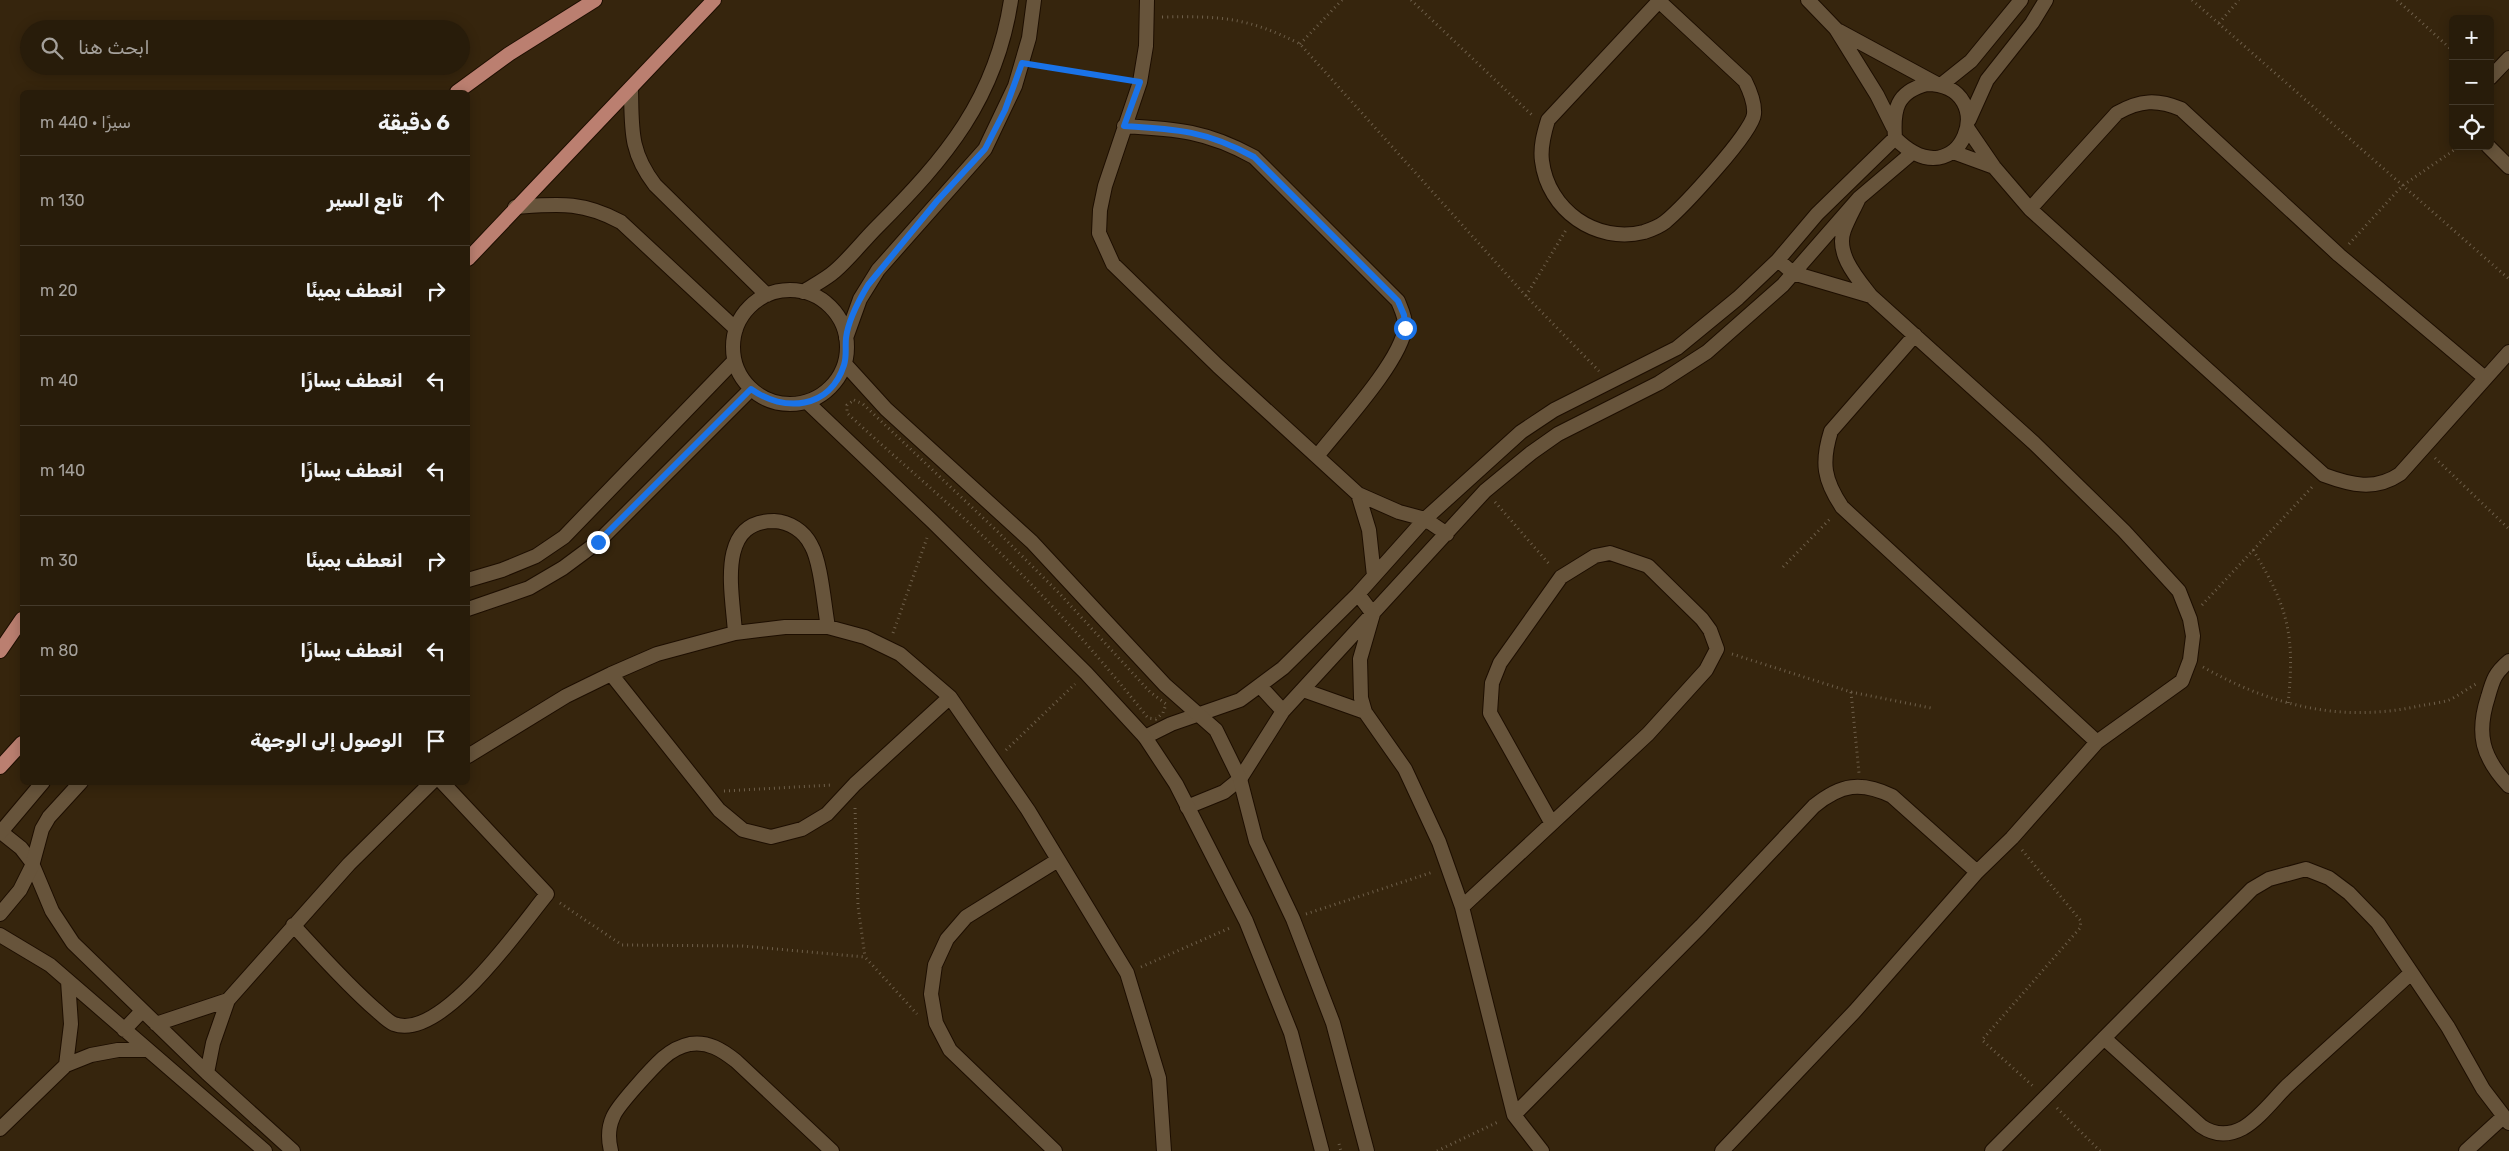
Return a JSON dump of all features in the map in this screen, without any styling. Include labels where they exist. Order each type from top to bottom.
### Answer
[{"type":"main road","points":[[460,90],[509,54],[595,0]]},
{"type":"main road","points":[[470,257],[515,207],[714,0]]},
{"type":"main road","points":[[0,651],[20,622]]},
{"type":"main road","points":[[0,767],[20,745]]},
{"type":"street","points":[[803,292],[835,272],[956,141],[977,107],[994,71],[1006,33],[1011,0]]},
{"type":"street","points":[[846,338],[836,313],[827,304],[803,292],[791,290],[767,295],[744,312],[733,339],[734,361],[740,376],[751,389],[763,398],[777,403],[792,405],[807,402],[830,388],[839,377],[845,364],[846,338],[860,299],[878,270],[985,149],[1005,110],[1022,63],[1034,0]]},
{"type":"street","points":[[1148,0],[1148,18],[1140,82],[1105,186],[1100,210],[1099,233],[1113,264],[1218,366],[1318,455],[1358,494],[1399,512],[1425,519],[1447,534]]},
{"type":"street","points":[[1808,0],[1836,29],[1877,95],[1895,134],[1912,153],[1927,158],[1936,158],[1954,152],[1960,145],[1987,80],[2032,23],[2046,0]]},
{"type":"street","points":[[1145,738],[1171,724],[1202,715],[1240,700],[1260,686],[1282,668],[1358,594],[1425,519],[1521,432],[1554,410],[1678,348],[1738,298],[1778,260],[1817,214],[1895,134],[1896,109],[1900,100],[1916,86],[1939,84],[1971,62],[2021,0]]},
{"type":"street","points":[[1660,1],[1745,81],[1750,92],[1754,115],[1740,141],[1664,224],[1645,232],[1625,234],[1604,232],[1585,225],[1555,198],[1546,180],[1542,160],[1542,139],[1548,120],[1660,1]]},
{"type":"street","points":[[1836,29],[1958,95],[1964,102],[1968,125],[1994,167],[2030,209],[2324,475],[2355,485],[2373,485],[2388,482],[2400,474],[2509,352]]},
{"type":"street","points":[[2494,74],[2509,58]]},
{"type":"street","points":[[631,88],[634,150],[642,169],[655,185],[767,295]]},
{"type":"street","points":[[2030,209],[2117,113],[2131,104],[2148,101],[2165,102],[2181,109],[2339,255],[2485,378]]},
{"type":"street","points":[[1124,126],[1169,128],[1199,133],[1228,143],[1254,157],[1398,301],[1404,315],[1405,328],[1393,357],[1318,455]]},
{"type":"street","points":[[2492,150],[2509,167]]},
{"type":"street","points":[[1954,152],[1994,167]]},
{"type":"street","points":[[1187,807],[1224,792],[1240,779],[1283,711],[1485,491],[1531,453],[1558,434],[1659,383],[1707,352],[1783,285],[1859,198],[1912,153]]},
{"type":"street","points":[[1722,1151],[1856,1011],[1977,872],[2012,838],[2097,742],[2182,681],[2190,660],[2193,636],[2190,619],[2179,591],[2124,531],[2034,443],[1872,296],[1850,269],[1844,246],[1843,232],[1859,198]]},
{"type":"street","points":[[515,207],[560,204],[582,206],[602,212],[621,222],[736,329]]},
{"type":"street","points":[[1778,260],[1793,273],[1872,296]]},
{"type":"street","points":[[1915,335],[1831,431],[1825,450],[1825,471],[1831,490],[1842,507],[2097,742]]},
{"type":"street","points":[[470,579],[502,570],[536,556],[564,537],[734,361]]},
{"type":"street","points":[[845,364],[886,409],[1032,542],[1165,685],[1202,715],[1216,730],[1240,779],[1256,840],[1275,885],[1293,919],[1333,1023],[1367,1151]]},
{"type":"street","points":[[470,609],[529,588],[564,568],[598,542],[751,389]]},
{"type":"street","points":[[807,402],[933,522],[1086,673],[1145,738],[1187,807],[1246,921],[1291,1032],[1322,1151]]},
{"type":"street","points":[[1358,494],[1370,530],[1374,576]]},
{"type":"street","points":[[735,633],[731,558],[735,545],[743,533],[754,525],[767,521],[781,522],[794,526],[805,535],[812,546],[828,627]]},
{"type":"street","points":[[1462,907],[1551,822],[1582,796],[1648,734],[1706,670],[1717,649],[1716,640],[1702,618],[1648,566],[1610,553],[1595,556],[1561,577],[1500,663],[1492,683],[1490,713],[1551,822]]},
{"type":"street","points":[[1358,594],[1372,614]]},
{"type":"street","points":[[1372,614],[1360,658],[1361,698],[1366,712],[1405,769],[1439,842],[1462,907],[1514,1115],[1542,1151]]},
{"type":"street","points":[[470,755],[566,696],[611,674],[657,654],[735,633],[784,627],[828,627],[865,637],[900,654],[950,697],[1028,810],[1127,973],[1159,1078],[1164,1151]]},
{"type":"street","points":[[2509,661],[2496,673],[2482,716],[2482,736],[2487,757],[2498,774],[2509,786]]},
{"type":"street","points":[[611,674],[718,810],[743,830],[771,837],[787,835],[816,822],[950,697]]},
{"type":"street","points":[[1260,686],[1283,711]]},
{"type":"street","points":[[1303,690],[1366,712]]},
{"type":"street","points":[[40,785],[1,832],[21,848],[31,861],[52,911],[74,943],[207,1074],[294,1151]]},
{"type":"street","points":[[0,914],[20,890],[32,866],[36,847],[49,817],[77,785]]},
{"type":"street","points":[[207,1074],[211,1049],[228,1000],[349,864],[429,785]]},
{"type":"street","points":[[293,925],[358,995],[392,1023],[402,1026],[419,1023],[442,1012],[462,996],[547,894],[445,785]]},
{"type":"street","points":[[1514,1115],[1700,926],[1814,806],[1827,795],[1843,788],[1860,786],[1877,789],[1892,796],[1977,872]]},
{"type":"street","points":[[1055,1151],[950,1050],[936,1023],[931,994],[935,965],[947,939],[966,917],[1058,860]]},
{"type":"street","points":[[1992,1151],[2252,889],[2269,879],[2306,869],[2329,878],[2349,893],[2378,923],[2448,1027],[2483,1089],[2506,1120],[2466,1151]]},
{"type":"street","points":[[0,935],[34,954],[68,981],[265,1151]]},
{"type":"street","points":[[2104,1038],[2200,1126],[2212,1133],[2229,1133],[2243,1128],[2257,1118],[2410,973]]},
{"type":"street","points":[[66,1065],[71,1024],[68,981]]},
{"type":"street","points":[[156,1024],[228,1000]]},
{"type":"street","points":[[124,1030],[142,1011]]},
{"type":"street","points":[[611,1151],[609,1127],[614,1114],[662,1059],[683,1046],[707,1044],[723,1051],[736,1061],[832,1151]]},
{"type":"street","points":[[0,1129],[66,1065],[91,1055],[146,1050]]},
{"type":"path","points":[[1300,44],[1342,0]]},
{"type":"path","points":[[1411,0],[1546,128]]},
{"type":"path","points":[[2192,0],[2509,279]]},
{"type":"path","points":[[2219,23],[2239,0]]},
{"type":"path","points":[[2398,0],[2449,46]]},
{"type":"path","points":[[1148,18],[1200,16],[1235,19],[1268,28],[1300,44],[1526,296],[1610,382]]},
{"type":"path","points":[[1022,63],[1140,82]]},
{"type":"path","points":[[2339,255],[2402,186],[2454,150]]},
{"type":"path","points":[[1526,296],[1574,217]]},
{"type":"path","points":[[854,400],[863,404],[998,532],[1059,593],[1144,686],[1166,704],[1163,713],[1156,719],[1148,718],[1139,707],[1112,672],[1055,609],[989,543],[847,413],[847,405],[854,400]]},
{"type":"path","points":[[2424,447],[2509,529]]},
{"type":"path","points":[[2190,619],[2324,475]]},
{"type":"path","points":[[1485,491],[1561,577]]},
{"type":"path","points":[[1783,567],[1842,507]]},
{"type":"path","points":[[888,648],[933,522]]},
{"type":"path","points":[[2253,550],[2275,585],[2288,623],[2292,664],[2288,704]]},
{"type":"path","points":[[1717,649],[1851,692],[1930,708]]},
{"type":"path","points":[[2190,660],[2237,686],[2288,704],[2342,713],[2396,711],[2449,700],[2496,673]]},
{"type":"path","points":[[994,761],[1086,673]]},
{"type":"path","points":[[1851,692],[1860,786]]},
{"type":"path","points":[[703,792],[855,784],[858,906],[865,957],[924,1021]]},
{"type":"path","points":[[2012,838],[2081,921],[2080,928],[1982,1040],[2045,1096],[2100,1151]]},
{"type":"path","points":[[1293,919],[1448,867]]},
{"type":"path","points":[[547,894],[622,945],[743,946],[865,957]]},
{"type":"path","points":[[1127,973],[1246,921]]},
{"type":"path","points":[[1437,1151],[1514,1115]]},
{"type":"route","points":[[598,542],[751,389],[763,398],[777,403],[792,405],[819,397],[830,388],[839,377],[845,364],[846,338],[860,299],[868,285],[878,270],[937,201],[970,168],[985,149],[1005,110],[1022,63],[1140,82],[1124,126],[1169,128],[1199,133],[1228,143],[1254,157],[1398,301],[1404,315],[1405,328]]}]
